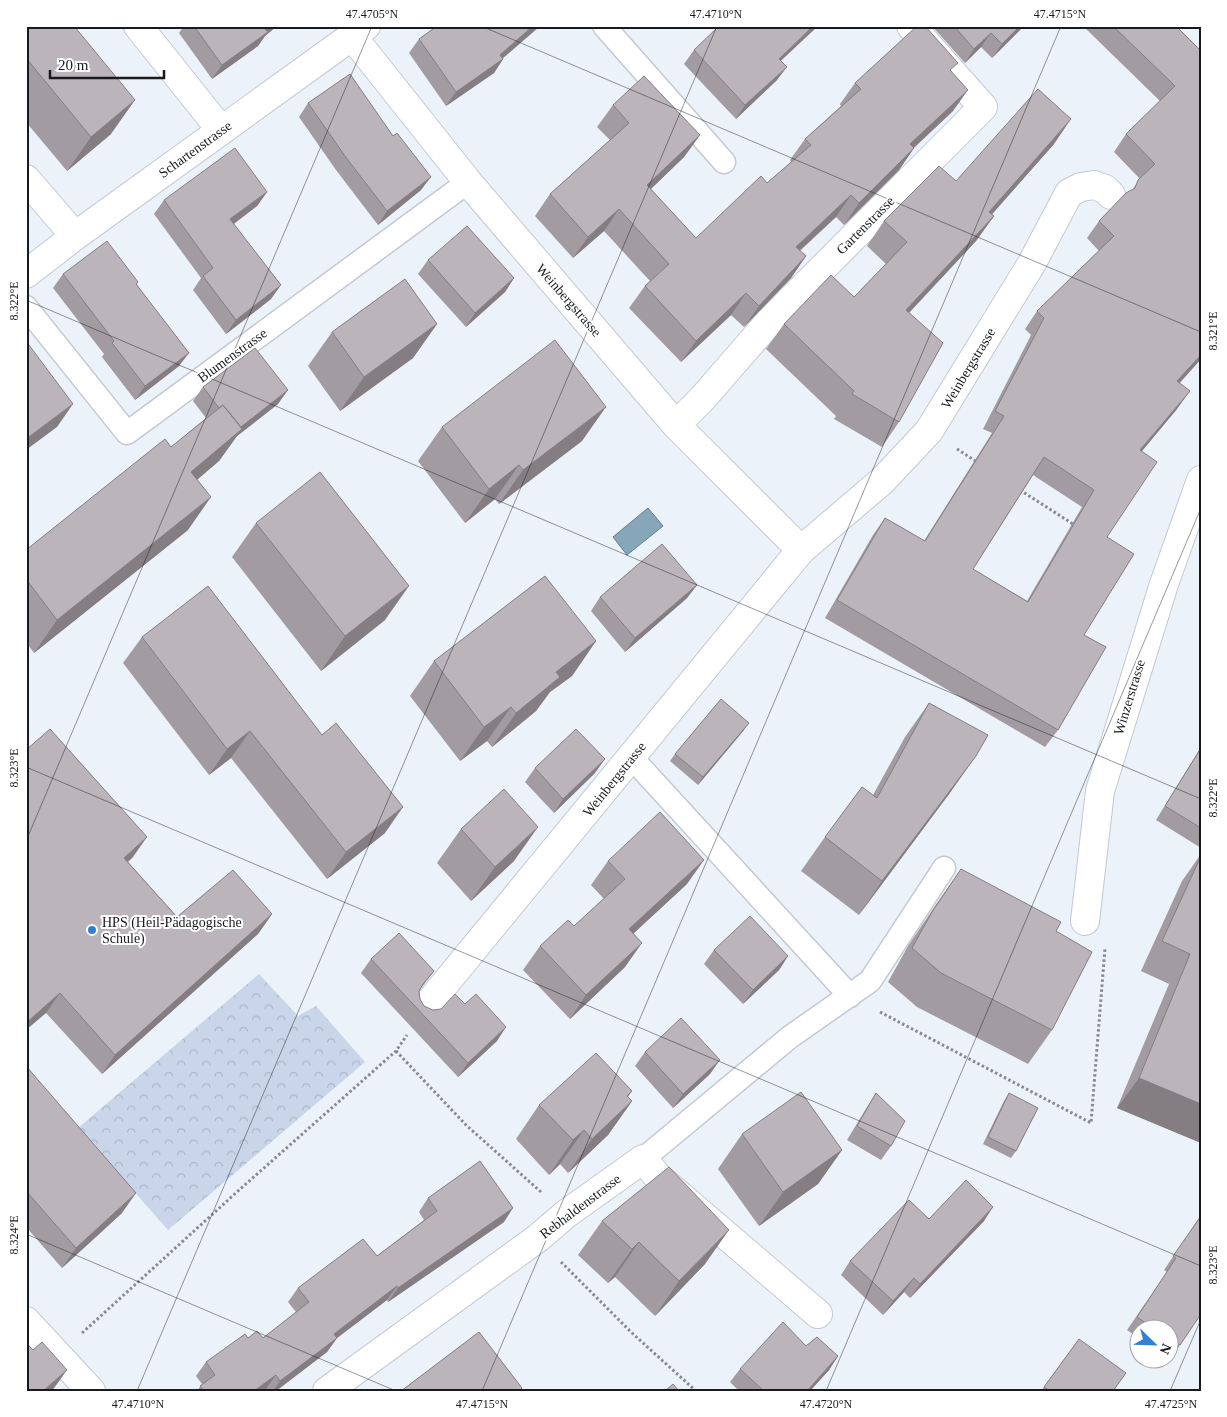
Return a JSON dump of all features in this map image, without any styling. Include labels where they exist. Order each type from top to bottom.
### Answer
[{"type":"street","points":[[138,26],[221,130]]},
{"type":"street","name":"Gartenstrasse","points":[[676,424],[702,399],[769,322],[983,107],[911,26]]},
{"type":"street","name":"Schartenstrasse","points":[[26,274],[75,236],[359,31]]},
{"type":"street","name":"Weinbergstrasse","points":[[359,31],[468,182],[676,424],[801,550]]},
{"type":"street","points":[[26,179],[75,236]]},
{"type":"street","name":"Weinbergstrasse","points":[[425,1008],[801,550],[882,481],[930,432],[1032,263],[1068,193],[1081,187],[1094,185],[1105,189],[1111,195]]},
{"type":"street","name":"Winzerstrasse","points":[[1085,921],[1100,790],[1162,593],[1201,480]]},
{"type":"street","points":[[642,1159],[658,1177],[818,1314]]},
{"type":"street","name":"Rebhaldenstrasse","points":[[327,1391],[538,1238],[566,1214],[642,1159]]},
{"type":"street","points":[[26,1321],[91,1391]]},
{"type":"lane","points":[[604,26],[724,162]]},
{"type":"lane","name":"Blumenstrasse","points":[[26,307],[127,432],[468,182]]},
{"type":"lane","points":[[632,758],[850,996]]},
{"type":"lane","points":[[642,1159],[790,1036],[870,981],[944,868]]},
{"type":"path","points":[[930,432],[980,464]]},
{"type":"path","points":[[1013,486],[1080,529]]},
{"type":"path","points":[[850,996],[1091,1123],[1106,936],[1085,921]]},
{"type":"path","points":[[58,1354],[396,1051],[425,1008]]},
{"type":"path","points":[[396,1051],[466,1125],[566,1214]]},
{"type":"path","points":[[558,1259],[632,1333],[696,1391]]},
{"type":"green space","points":[[259,974],[298,1016],[316,1006],[365,1062],[168,1230],[78,1128]]},
{"type":"shaded area","points":[[648,508],[663,526],[627,555],[613,537]]},
{"type":"building","points":[[26,26],[74,26],[135,100],[91,137],[26,58]]},
{"type":"building","points":[[194,26],[269,26],[265,29],[268,32],[222,65]]},
{"type":"building","points":[[437,26],[533,26],[500,55],[503,59],[456,92],[419,39]]},
{"type":"building","points":[[719,26],[813,26],[779,59],[787,67],[745,105],[694,50]]},
{"type":"building","points":[[917,26],[925,26],[958,63],[950,70],[968,90],[910,144],[914,148],[859,203],[851,195],[796,247],[806,256],[759,306],[746,293],[696,341],[645,286],[669,264],[619,209],[588,237],[550,194],[629,123],[613,105],[644,76],[700,135],[647,185],[696,238],[761,176],[767,183],[811,145],[805,139],[861,89],[855,83]]},
{"type":"building","points":[[954,26],[1020,26],[1002,44],[991,33],[974,49]]},
{"type":"building","points":[[1113,26],[1176,26],[1201,51],[1201,355],[1177,381],[1190,391],[1140,450],[1157,462],[1107,537],[1134,554],[1084,635],[1106,647],[1058,730],[837,600],[885,518],[925,541],[1004,416],[995,411],[1044,318],[1037,311],[1114,236],[1099,221],[1126,193],[1135,188],[1138,180],[1155,164],[1126,134],[1175,86]],"holes":[[[1044,457],[1094,490],[1028,602],[973,569]]]},
{"type":"building","points":[[350,74],[393,136],[397,133],[431,177],[387,211],[308,103]]},
{"type":"building","points":[[1038,89],[1071,119],[989,212],[994,216],[906,310],[943,343],[899,422],[852,394],[854,391],[784,324],[831,275],[854,297],[907,242],[884,221],[939,166],[956,181]]},
{"type":"building","points":[[235,148],[267,192],[230,219],[281,285],[236,320],[203,276],[213,268],[164,200]]},
{"type":"building","points":[[467,226],[514,278],[475,313],[428,260]]},
{"type":"building","points":[[107,241],[138,282],[136,284],[189,353],[145,386],[112,343],[114,341],[63,274]]},
{"type":"building","points":[[405,279],[437,324],[364,377],[332,332]]},
{"type":"building","points":[[555,340],[606,407],[523,470],[519,465],[489,489],[442,427]]},
{"type":"building","points":[[26,341],[73,404],[26,439]]},
{"type":"building","points":[[255,348],[288,390],[241,427],[223,405],[219,408],[203,387]]},
{"type":"building","points":[[223,405],[242,429],[191,472],[211,497],[57,620],[26,579],[26,550],[165,439],[171,447]]},
{"type":"building","points":[[320,472],[409,586],[345,636],[256,523]]},
{"type":"building","points":[[662,544],[697,585],[635,638],[600,597]]},
{"type":"building","points":[[545,576],[596,641],[556,672],[560,677],[516,713],[511,707],[484,727],[434,661]]},
{"type":"building","points":[[208,586],[322,735],[336,723],[403,807],[346,852],[250,731],[227,749],[142,637]]},
{"type":"building","points":[[721,699],[749,723],[703,777],[675,754]]},
{"type":"building","points":[[929,703],[988,735],[976,756],[882,881],[825,837],[862,787],[877,798]]},
{"type":"building","name":"HPS (Heil-Pädagogische Schule)","points":[[50,729],[147,837],[124,858],[177,917],[233,870],[272,914],[115,1055],[60,993],[26,1023],[26,750]]},
{"type":"building","points":[[576,729],[605,759],[563,799],[535,768]]},
{"type":"building","points":[[1201,748],[1201,828],[1165,806]]},
{"type":"building","points":[[504,789],[538,827],[495,867],[461,829]]},
{"type":"building","points":[[660,812],[704,860],[629,929],[642,943],[586,995],[540,946],[568,920],[574,926],[625,879],[608,861]]},
{"type":"building","points":[[1201,856],[1201,1104],[1139,1078],[1190,954],[1162,941]]},
{"type":"building","points":[[961,869],[1061,922],[1056,931],[1092,952],[1052,1030],[941,973],[912,948],[932,912]]},
{"type":"building","points":[[750,916],[788,956],[753,990],[714,950]]},
{"type":"building","points":[[399,933],[434,971],[419,991],[420,999],[424,1006],[433,1010],[441,1009],[455,994],[465,1004],[476,994],[506,1027],[468,1063],[371,959]]},
{"type":"building","points":[[681,1018],[720,1060],[683,1094],[645,1052]]},
{"type":"building","points":[[596,1053],[632,1091],[627,1096],[632,1101],[592,1139],[584,1130],[573,1140],[539,1105]]},
{"type":"building","points":[[26,1066],[136,1193],[76,1248],[26,1191]]},
{"type":"building","points":[[801,1092],[842,1150],[783,1192],[742,1134]]},
{"type":"building","points":[[876,1093],[905,1121],[891,1146],[857,1126]]},
{"type":"building","points":[[1009,1093],[1038,1108],[1016,1151],[988,1137]]},
{"type":"building","points":[[480,1161],[513,1208],[398,1288],[397,1286],[334,1334],[337,1338],[280,1381],[276,1375],[254,1391],[204,1391],[200,1386],[215,1375],[206,1362],[245,1334],[248,1338],[257,1331],[263,1338],[309,1302],[298,1288],[363,1239],[377,1256],[437,1211],[428,1198]]},
{"type":"building","points":[[669,1167],[729,1230],[679,1281],[639,1242],[632,1249],[602,1221]]},
{"type":"building","points":[[966,1180],[993,1207],[920,1284],[914,1278],[893,1301],[850,1261],[909,1200],[929,1219]]},
{"type":"building","points":[[1201,1216],[1201,1314],[1180,1345],[1180,1320],[1141,1320],[1137,1317],[1176,1258],[1173,1256]]},
{"type":"building","points":[[783,1322],[806,1346],[817,1337],[838,1356],[807,1391],[764,1391],[740,1369]]},
{"type":"building","points":[[479,1332],[522,1388],[519,1391],[401,1391]]},
{"type":"building","points":[[1079,1339],[1126,1373],[1113,1391],[1050,1391],[1044,1387]]},
{"type":"building","points":[[42,1342],[67,1370],[43,1391],[26,1391],[26,1343],[33,1350]]},
{"type":"building","points":[[673,1384],[679,1391],[665,1391]]},
{"type":"place","name":"HPS (Heil-Pädagogische Schule)","points":[[92,930]]}]
